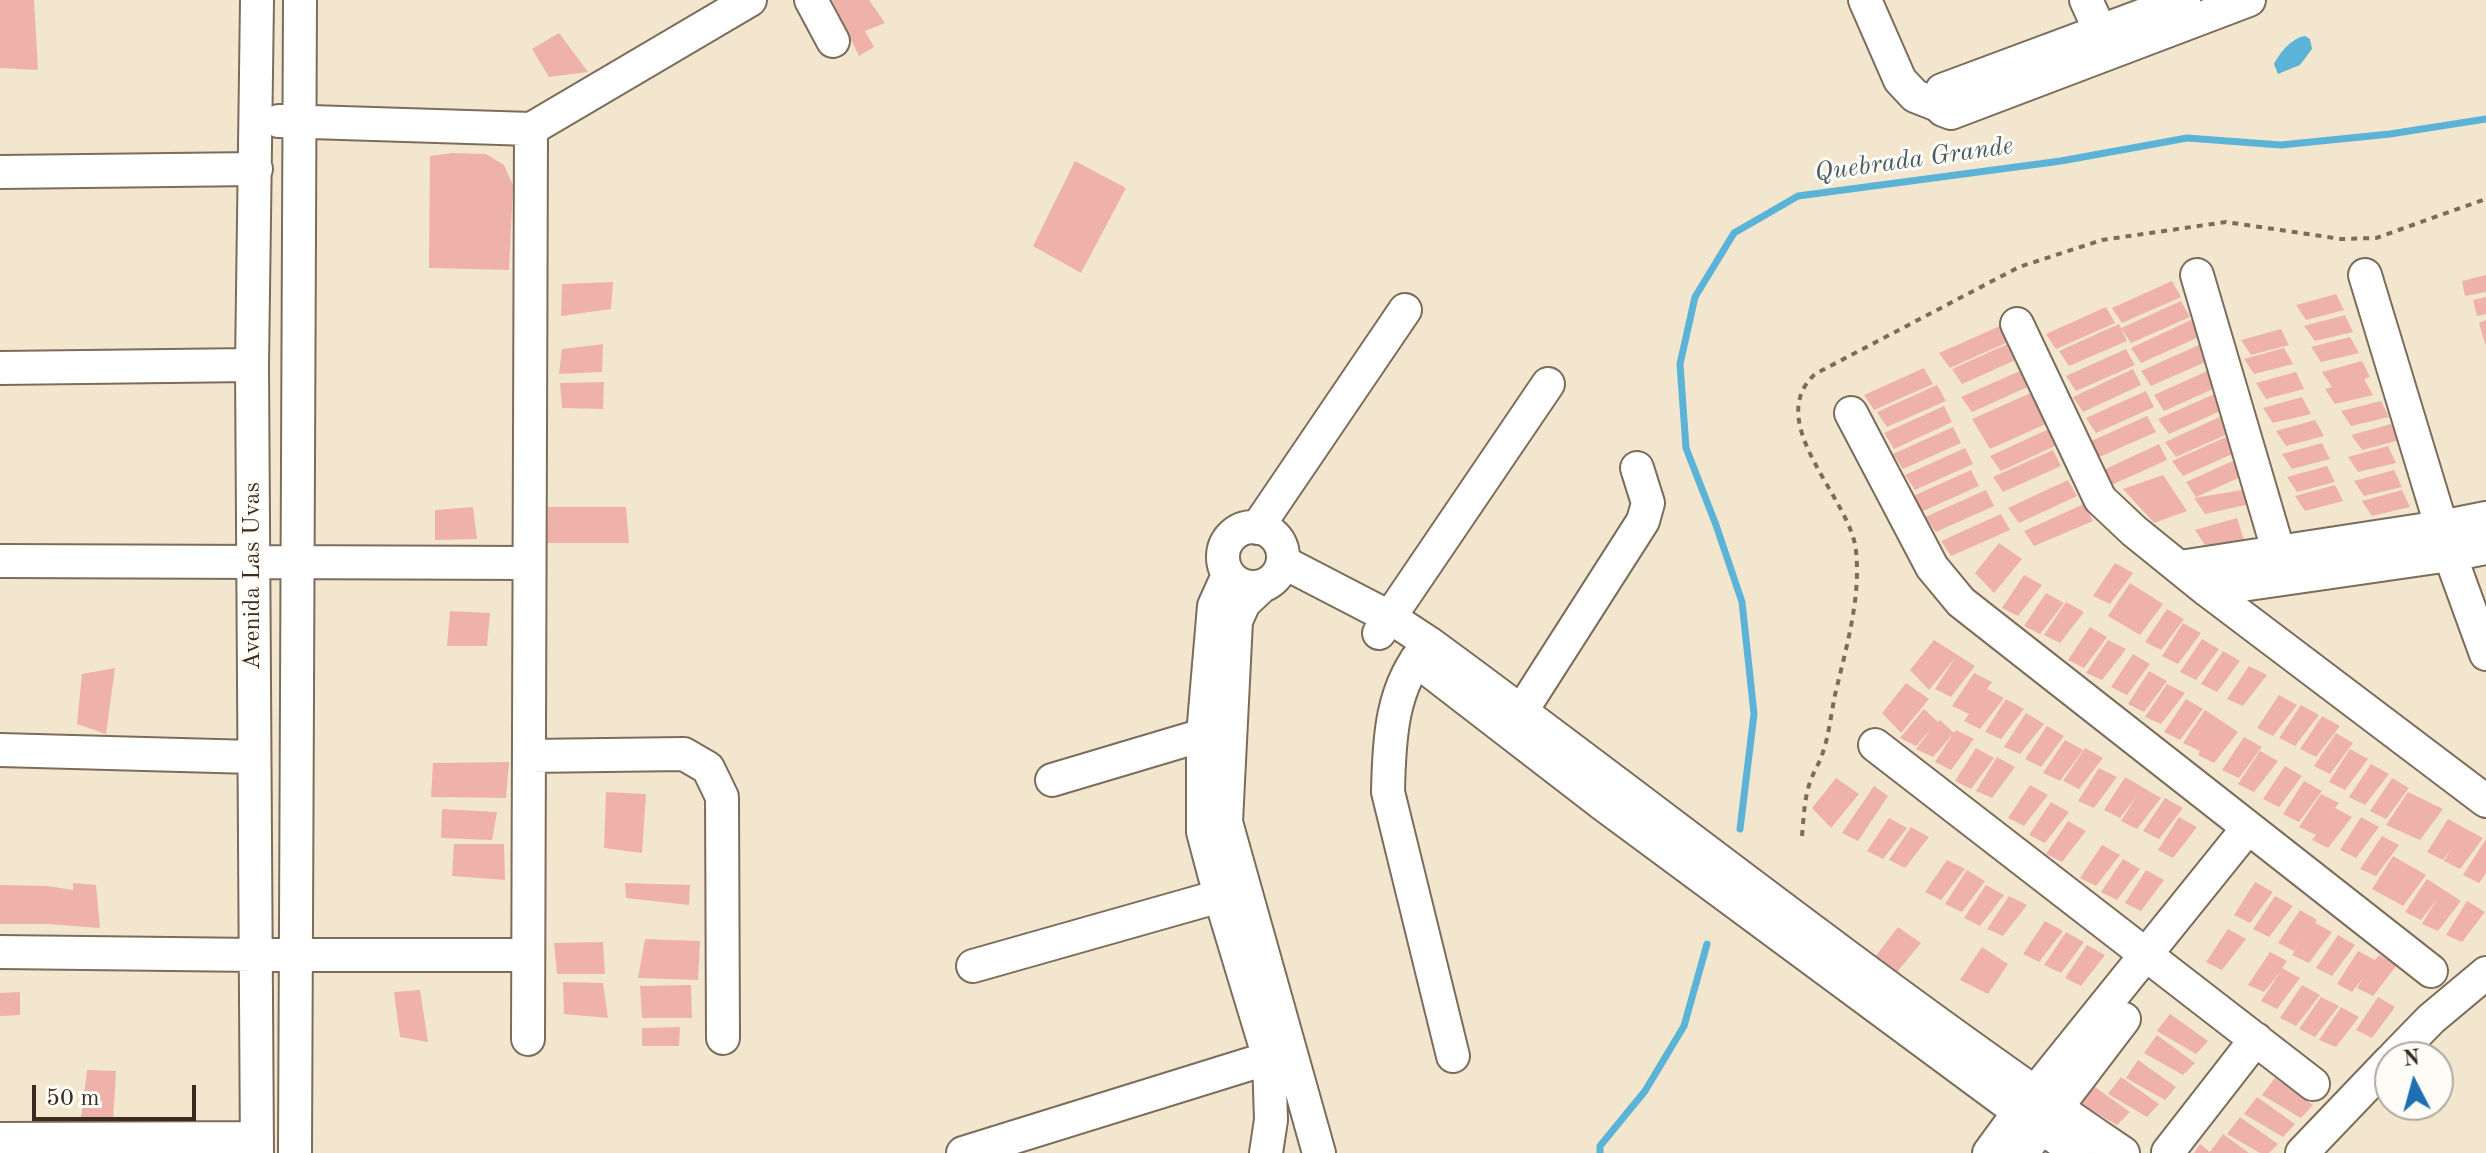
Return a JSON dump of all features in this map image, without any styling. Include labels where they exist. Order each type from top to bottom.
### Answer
[{"type":"street","name":"Avenida Las Uvas","points":[[257,0],[252,365],[257,1145]]},
{"type":"street","name":"Avenida Las Uvas","points":[[295,1153],[300,0]]},
{"type":"street","points":[[256,120],[531,129],[750,0]]},
{"type":"street","points":[[811,0],[833,41]]},
{"type":"street","points":[[1865,0],[1900,80],[1915,96],[1951,113],[2105,41],[2184,0]]},
{"type":"street","points":[[2086,0],[2105,41]]},
{"type":"street","points":[[2105,41],[2249,0]]},
{"type":"street","points":[[528,1039],[531,129]]},
{"type":"street","points":[[0,172],[256,169]]},
{"type":"street","points":[[2197,275],[2283,564]]},
{"type":"street","points":[[2365,275],[2445,541],[2486,654]]},
{"type":"street","points":[[1257,528],[1405,310]]},
{"type":"street","points":[[2017,324],[2100,499],[2207,590],[2486,801]]},
{"type":"street","points":[[0,368],[252,365]]},
{"type":"street","points":[[1384,627],[1548,384]]},
{"type":"street","points":[[1851,413],[1932,567],[1961,602],[2431,971]]},
{"type":"street","points":[[1515,721],[1643,521],[1648,503],[1637,468]]},
{"type":"street","points":[[2445,541],[2486,518]]},
{"type":"street","points":[[1319,1153],[1226,822],[1236,621],[1244,603],[1274,575],[1280,544],[1267,530],[1257,528],[1238,531],[1230,538],[1222,556],[1228,575],[1243,586],[1274,575],[1384,627],[1422,651],[1574,767],[1755,889],[2078,1153]]},
{"type":"street","points":[[2180,567],[2283,564],[2445,541],[2486,548]]},
{"type":"street","points":[[0,561],[529,563]]},
{"type":"street","points":[[2207,590],[2283,564]]},
{"type":"street","points":[[1228,575],[1214,606],[1203,735],[1203,832],[1269,1058],[1271,1120],[1266,1153]]},
{"type":"street","points":[[1422,651],[1397,696],[1389,752],[1388,792],[1453,1056]]},
{"type":"street","points":[[1052,780],[1203,735]]},
{"type":"street","points":[[1875,745],[2313,1084]]},
{"type":"street","points":[[0,750],[253,757]]},
{"type":"street","points":[[529,756],[684,754],[708,768],[722,797],[723,1038]]},
{"type":"street","points":[[1989,1153],[2035,1119],[2255,834]]},
{"type":"street","points":[[973,966],[1220,896]]},
{"type":"street","points":[[0,952],[528,955]]},
{"type":"street","points":[[2410,1041],[2486,973]]},
{"type":"street","points":[[2168,1152],[2256,1039]]},
{"type":"street","points":[[963,1153],[1269,1058]]},
{"type":"street","points":[[2302,1153],[2374,1078]]},
{"type":"street","points":[[2035,1119],[2123,1153]]},
{"type":"street","points":[[0,1139],[257,1145]]},
{"type":"path","points":[[1802,836],[1805,799],[1823,754],[1855,605],[1856,584],[1856,551],[1851,527],[1806,446],[1800,426],[1800,402],[1805,383],[1815,374],[2019,267],[2102,240],[2226,222],[2341,239],[2376,238],[2486,199]]},
{"type":"water","points":[[2305,36],[2310,39],[2312,49],[2300,65],[2278,74],[2274,64],[2280,55],[2291,43]]},
{"type":"building","points":[[0,0],[34,0],[38,70],[0,68]]},
{"type":"building","points":[[832,0],[869,0],[885,23],[865,31],[874,47],[859,56]]},
{"type":"building","points":[[559,33],[588,72],[549,77],[532,49]]},
{"type":"building","points":[[486,154],[504,165],[513,185],[509,270],[429,268],[430,156]]},
{"type":"building","points":[[1075,161],[1126,188],[1081,273],[1033,246]]},
{"type":"building","points":[[2486,275],[2486,292],[2465,296],[2462,281]]},
{"type":"building","points":[[2172,281],[2181,297],[2122,323],[2112,308]]},
{"type":"building","points":[[613,282],[611,309],[561,316],[562,284]]},
{"type":"building","points":[[2336,294],[2344,310],[2306,320],[2296,305]]},
{"type":"building","points":[[2486,297],[2486,314],[2477,316],[2473,300]]},
{"type":"building","points":[[2181,301],[2190,317],[2131,343],[2121,328]]},
{"type":"building","points":[[2106,307],[2115,323],[2056,349],[2046,334]]},
{"type":"building","points":[[2345,315],[2353,332],[2315,341],[2304,326]]},
{"type":"building","points":[[2191,320],[2199,337],[2141,363],[2131,348]]},
{"type":"building","points":[[2486,320],[2486,344],[2485,344],[2479,323]]},
{"type":"building","points":[[2119,324],[2127,341],[2069,366],[2059,351]]},
{"type":"building","points":[[2000,326],[2008,342],[1950,368],[1939,353]]},
{"type":"building","points":[[2281,329],[2289,345],[2251,355],[2241,340]]},
{"type":"building","points":[[2350,337],[2359,353],[2321,362],[2311,347]]},
{"type":"building","points":[[2012,342],[2020,358],[1962,384],[1952,369]]},
{"type":"building","points":[[603,344],[602,372],[559,374],[562,349]]},
{"type":"building","points":[[2201,344],[2210,360],[2151,386],[2141,371]]},
{"type":"building","points":[[2284,348],[2293,364],[2254,374],[2244,359]]},
{"type":"building","points":[[2126,349],[2135,365],[2076,391],[2066,376]]},
{"type":"building","points":[[2362,361],[2370,377],[2364,379],[2373,395],[2335,404],[2325,389],[2332,387],[2322,372]]},
{"type":"building","points":[[1924,368],[1933,384],[1874,410],[1864,395]]},
{"type":"building","points":[[2214,368],[2222,385],[2164,411],[2154,395]]},
{"type":"building","points":[[2133,369],[2141,385],[2083,412],[2073,397]]},
{"type":"building","points":[[2022,370],[2030,386],[1972,412],[1961,397]]},
{"type":"building","points":[[2296,372],[2304,389],[2266,399],[2256,383]]},
{"type":"building","points":[[604,382],[603,409],[562,408],[560,383]]},
{"type":"building","points":[[1937,385],[1946,401],[1887,427],[1877,412]]},
{"type":"building","points":[[2146,391],[2154,407],[2096,433],[2086,418]]},
{"type":"building","points":[[2033,392],[2048,423],[1990,449],[1972,419]]},
{"type":"building","points":[[2219,392],[2227,408],[2169,434],[2158,419]]},
{"type":"building","points":[[2302,397],[2311,414],[2273,423],[2263,408]]},
{"type":"building","points":[[2381,401],[2389,417],[2351,426],[2341,411]]},
{"type":"building","points":[[1944,406],[1952,422],[1894,449],[1884,433]]},
{"type":"building","points":[[2226,414],[2234,431],[2176,457],[2165,442]]},
{"type":"building","points":[[2147,416],[2156,432],[2097,458],[2087,443]]},
{"type":"building","points":[[2315,420],[2324,436],[2286,446],[2276,431]]},
{"type":"building","points":[[2391,424],[2400,440],[2362,450],[2351,435]]},
{"type":"building","points":[[1953,427],[1961,443],[1903,469],[1893,454]]},
{"type":"building","points":[[2051,428],[2059,444],[2001,471],[1990,456]]},
{"type":"building","points":[[2233,434],[2241,450],[2183,476],[2172,461]]},
{"type":"building","points":[[2322,443],[2330,459],[2292,469],[2282,454]]},
{"type":"building","points":[[2159,444],[2167,460],[2109,486],[2099,472]]},
{"type":"building","points":[[2388,446],[2396,463],[2358,472],[2348,457]]},
{"type":"building","points":[[1965,448],[1973,464],[1915,490],[1905,475]]},
{"type":"building","points":[[2053,450],[2061,466],[2003,492],[1993,477]]},
{"type":"building","points":[[2246,455],[2254,471],[2196,497],[2186,482]]},
{"type":"building","points":[[2327,466],[2335,482],[2297,492],[2287,477]]},
{"type":"building","points":[[1971,470],[1979,486],[1921,512],[1911,497]]},
{"type":"building","points":[[2394,470],[2402,487],[2364,496],[2354,481]]},
{"type":"building","points":[[2163,475],[2187,511],[2154,523],[2123,489]]},
{"type":"building","points":[[2068,480],[2077,496],[2019,523],[2008,508]]},
{"type":"building","points":[[2335,485],[2343,501],[2305,511],[2295,496]]},
{"type":"building","points":[[2248,489],[2250,504],[2205,514],[2194,498]]},
{"type":"building","points":[[1986,490],[1994,506],[1936,532],[1925,517]]},
{"type":"building","points":[[2402,490],[2410,507],[2372,516],[2362,501]]},
{"type":"building","points":[[2084,504],[2093,521],[2034,546],[2024,531]]},
{"type":"building","points":[[473,507],[477,539],[435,540],[435,510]]},
{"type":"building","points":[[548,507],[626,507],[629,543],[547,543]]},
{"type":"building","points":[[2001,514],[2010,530],[1951,556],[1941,541]]},
{"type":"building","points":[[2237,518],[2244,540],[2205,545],[2195,530]]},
{"type":"building","points":[[1999,543],[2022,559],[1994,593],[1975,573]]},
{"type":"building","points":[[2115,563],[2133,573],[2110,604],[2093,596]]},
{"type":"building","points":[[2024,575],[2042,585],[2018,616],[2002,608]]},
{"type":"building","points":[[2130,583],[2163,604],[2140,635],[2108,616]]},
{"type":"building","points":[[2046,593],[2064,603],[2040,634],[2024,626]]},
{"type":"building","points":[[2066,602],[2084,612],[2060,643],[2044,635]]},
{"type":"building","points":[[2167,609],[2184,619],[2161,650],[2145,642]]},
{"type":"building","points":[[450,611],[490,613],[487,646],[447,646]]},
{"type":"building","points":[[2183,623],[2201,633],[2178,664],[2162,656]]},
{"type":"building","points":[[2090,627],[2107,637],[2084,668],[2068,660]]},
{"type":"building","points":[[2202,639],[2219,649],[2196,680],[2180,672]]},
{"type":"building","points":[[1934,640],[1975,666],[1951,697],[1935,689],[1955,658],[1929,690],[1910,670]]},
{"type":"building","points":[[2108,640],[2126,649],[2102,680],[2086,673]]},
{"type":"building","points":[[2223,651],[2240,661],[2217,692],[2201,684]]},
{"type":"building","points":[[2133,654],[2150,664],[2127,695],[2111,687]]},
{"type":"building","points":[[2249,666],[2267,675],[2243,706],[2227,699]]},
{"type":"building","points":[[115,668],[106,734],[77,724],[82,674]]},
{"type":"building","points":[[2149,671],[2167,681],[2144,712],[2128,704]]},
{"type":"building","points":[[1974,673],[1992,682],[1987,689],[2004,698],[1980,729],[1964,721],[1969,714],[1952,706]]},
{"type":"building","points":[[1906,683],[1929,699],[1901,733],[1882,713]]},
{"type":"building","points":[[2167,684],[2185,693],[2161,724],[2145,717]]},
{"type":"building","points":[[2279,695],[2297,705],[2273,736],[2257,728]]},
{"type":"building","points":[[2006,699],[2024,709],[2001,739],[1985,732]]},
{"type":"building","points":[[2186,699],[2203,709],[2180,740],[2164,732]]},
{"type":"building","points":[[2301,705],[2319,715],[2295,746],[2279,738]]},
{"type":"building","points":[[1924,709],[1954,733],[1956,730],[1974,739],[1951,770],[1935,762],[1953,734],[1933,757],[1916,749],[1932,728],[1916,746],[1900,738]]},
{"type":"building","points":[[2205,710],[2238,732],[2214,763],[2198,755],[2200,751],[2183,743]]},
{"type":"building","points":[[2026,713],[2044,724],[2020,754],[2004,747]]},
{"type":"building","points":[[2322,716],[2340,726],[2316,757],[2300,749]]},
{"type":"building","points":[[2047,726],[2064,736],[2041,767],[2025,759]]},
{"type":"building","points":[[2336,733],[2353,743],[2330,774],[2314,766]]},
{"type":"building","points":[[2244,737],[2262,747],[2239,778],[2222,770]]},
{"type":"building","points":[[2065,740],[2083,750],[2060,781],[2043,773]]},
{"type":"building","points":[[1976,748],[1994,758],[1971,789],[1955,781]]},
{"type":"building","points":[[2085,748],[2103,758],[2079,789],[2063,781]]},
{"type":"building","points":[[2350,749],[2368,759],[2345,790],[2329,782]]},
{"type":"building","points":[[2260,751],[2278,761],[2254,792],[2238,784]]},
{"type":"building","points":[[1997,757],[2015,767],[1992,798],[1976,791]]},
{"type":"building","points":[[509,762],[506,798],[431,797],[433,763]]},
{"type":"building","points":[[2371,764],[2389,774],[2365,805],[2349,797]]},
{"type":"building","points":[[2285,766],[2302,776],[2279,807],[2263,799]]},
{"type":"building","points":[[2099,768],[2117,777],[2094,808],[2078,801]]},
{"type":"building","points":[[2125,777],[2161,798],[2137,829],[2121,821],[2137,795],[2120,818],[2104,810]]},
{"type":"building","points":[[1836,778],[1859,794],[1831,828],[1812,808]]},
{"type":"building","points":[[2392,778],[2409,788],[2386,819],[2370,811]]},
{"type":"building","points":[[2304,781],[2322,791],[2299,822],[2283,814]]},
{"type":"building","points":[[2030,785],[2048,795],[2024,826],[2008,818]]},
{"type":"building","points":[[1874,786],[1888,796],[1858,841],[1842,833]]},
{"type":"building","points":[[606,792],[646,794],[642,853],[604,848]]},
{"type":"building","points":[[2408,792],[2443,809],[2420,840],[2386,825]]},
{"type":"building","points":[[2321,794],[2339,803],[2335,808],[2352,817],[2328,848],[2312,840],[2316,835],[2299,827]]},
{"type":"building","points":[[2165,798],[2183,808],[2159,839],[2143,831]]},
{"type":"building","points":[[2051,802],[2069,812],[2045,843],[2029,835]]},
{"type":"building","points":[[442,809],[497,812],[492,840],[441,838]]},
{"type":"building","points":[[2179,817],[2197,827],[2173,858],[2158,850]]},
{"type":"building","points":[[2361,817],[2379,827],[2356,858],[2340,850]]},
{"type":"building","points":[[1889,818],[1907,828],[1883,859],[1867,851]]},
{"type":"building","points":[[2448,819],[2483,838],[2460,869],[2444,861],[2451,849],[2443,860],[2427,852]]},
{"type":"building","points":[[2068,821],[2086,831],[2062,862],[2046,854]]},
{"type":"building","points":[[1911,827],[1929,837],[1905,868],[1889,860]]},
{"type":"building","points":[[2382,836],[2399,845],[2376,876],[2360,869]]},
{"type":"building","points":[[2486,839],[2486,873],[2479,883],[2463,875]]},
{"type":"building","points":[[454,844],[504,844],[505,880],[452,876]]},
{"type":"building","points":[[2102,845],[2120,855],[2096,886],[2080,878]]},
{"type":"building","points":[[2393,856],[2426,875],[2403,906],[2372,889]]},
{"type":"building","points":[[2123,859],[2140,869],[2117,900],[2101,892]]},
{"type":"building","points":[[1947,860],[1965,869],[1941,900],[1925,892]]},
{"type":"building","points":[[1967,870],[1985,881],[1962,912],[1945,904]]},
{"type":"building","points":[[2146,870],[2164,880],[2141,911],[2125,903]]},
{"type":"building","points":[[2427,879],[2461,901],[2438,931],[2422,924],[2437,899],[2421,920],[2405,912]]},
{"type":"building","points":[[2255,882],[2273,892],[2250,923],[2234,915]]},
{"type":"building","points":[[73,883],[96,885],[100,928],[0,924],[0,885],[73,890]]},
{"type":"building","points":[[625,883],[690,885],[689,905],[626,898]]},
{"type":"building","points":[[1986,885],[2004,895],[1980,926],[1964,918]]},
{"type":"building","points":[[2009,896],[2027,905],[2003,936],[1987,929]]},
{"type":"building","points":[[2275,896],[2293,906],[2269,937],[2253,929]]},
{"type":"building","points":[[2467,901],[2485,912],[2462,942],[2446,935]]},
{"type":"building","points":[[2300,910],[2332,932],[2309,963],[2292,955],[2300,942],[2294,951],[2278,943]]},
{"type":"building","points":[[2045,921],[2063,931],[2039,962],[2023,954]]},
{"type":"building","points":[[1898,927],[1921,943],[1893,977],[1875,957]]},
{"type":"building","points":[[2228,929],[2246,939],[2222,970],[2206,962]]},
{"type":"building","points":[[2066,932],[2084,942],[2061,973],[2044,965]]},
{"type":"building","points":[[2338,935],[2355,945],[2332,976],[2316,968]]},
{"type":"building","points":[[645,939],[700,941],[698,980],[638,978]]},
{"type":"building","points":[[603,942],[605,974],[557,974],[554,943]]},
{"type":"building","points":[[2087,945],[2105,955],[2081,986],[2065,978]]},
{"type":"building","points":[[1982,947],[2008,964],[1988,994],[1960,980]]},
{"type":"building","points":[[2358,951],[2375,960],[2379,955],[2397,965],[2373,996],[2357,988],[2364,977],[2352,992],[2337,984]]},
{"type":"building","points":[[2270,952],[2287,961],[2282,968],[2300,978],[2277,1009],[2261,1001],[2281,971],[2264,992],[2248,985]]},
{"type":"building","points":[[563,982],[603,983],[608,1018],[564,1014]]},
{"type":"building","points":[[691,985],[692,1018],[642,1018],[640,986]]},
{"type":"building","points":[[2302,985],[2320,995],[2296,1026],[2280,1018]]},
{"type":"building","points":[[420,990],[428,1042],[400,1037],[394,992]]},
{"type":"building","points":[[20,992],[20,1015],[0,1016],[0,993]]},
{"type":"building","points":[[2321,997],[2339,1006],[2315,1037],[2299,1029]]},
{"type":"building","points":[[2378,997],[2395,1007],[2372,1038],[2356,1030]]},
{"type":"building","points":[[2341,1007],[2359,1017],[2336,1047],[2319,1040]]},
{"type":"building","points":[[2170,1014],[2208,1041],[2196,1054],[2157,1031]]},
{"type":"building","points":[[680,1027],[679,1046],[642,1046],[642,1028]]},
{"type":"building","points":[[2157,1035],[2195,1063],[2183,1075],[2144,1053]]},
{"type":"building","points":[[2138,1060],[2176,1087],[2165,1100],[2126,1078]]},
{"type":"building","points":[[87,1070],[116,1071],[113,1121],[81,1117]]},
{"type":"building","points":[[2121,1077],[2159,1104],[2147,1117],[2108,1094]]},
{"type":"building","points":[[2275,1078],[2313,1105],[2301,1118],[2262,1095]]},
{"type":"building","points":[[2092,1085],[2130,1112],[2117,1125],[2079,1103]]},
{"type":"building","points":[[2257,1097],[2295,1124],[2283,1137],[2244,1114]]},
{"type":"building","points":[[2240,1117],[2278,1144],[2269,1153],[2260,1153],[2227,1134]]},
{"type":"building","points":[[2223,1134],[2249,1153],[2194,1153],[2200,1144],[2210,1152]]},
{"type":"waterway","name":"Quebrada Grande","points":[[1740,829],[1754,714],[1742,602],[1686,448],[1680,364],[1695,297],[1734,233],[1798,196],[2061,161],[2187,138],[2281,145],[2390,134],[2486,119]]},
{"type":"waterway","name":"Quebrada Grande","points":[[1600,1153],[1600,1146],[1645,1091],[1684,1026],[1707,944]]}]
